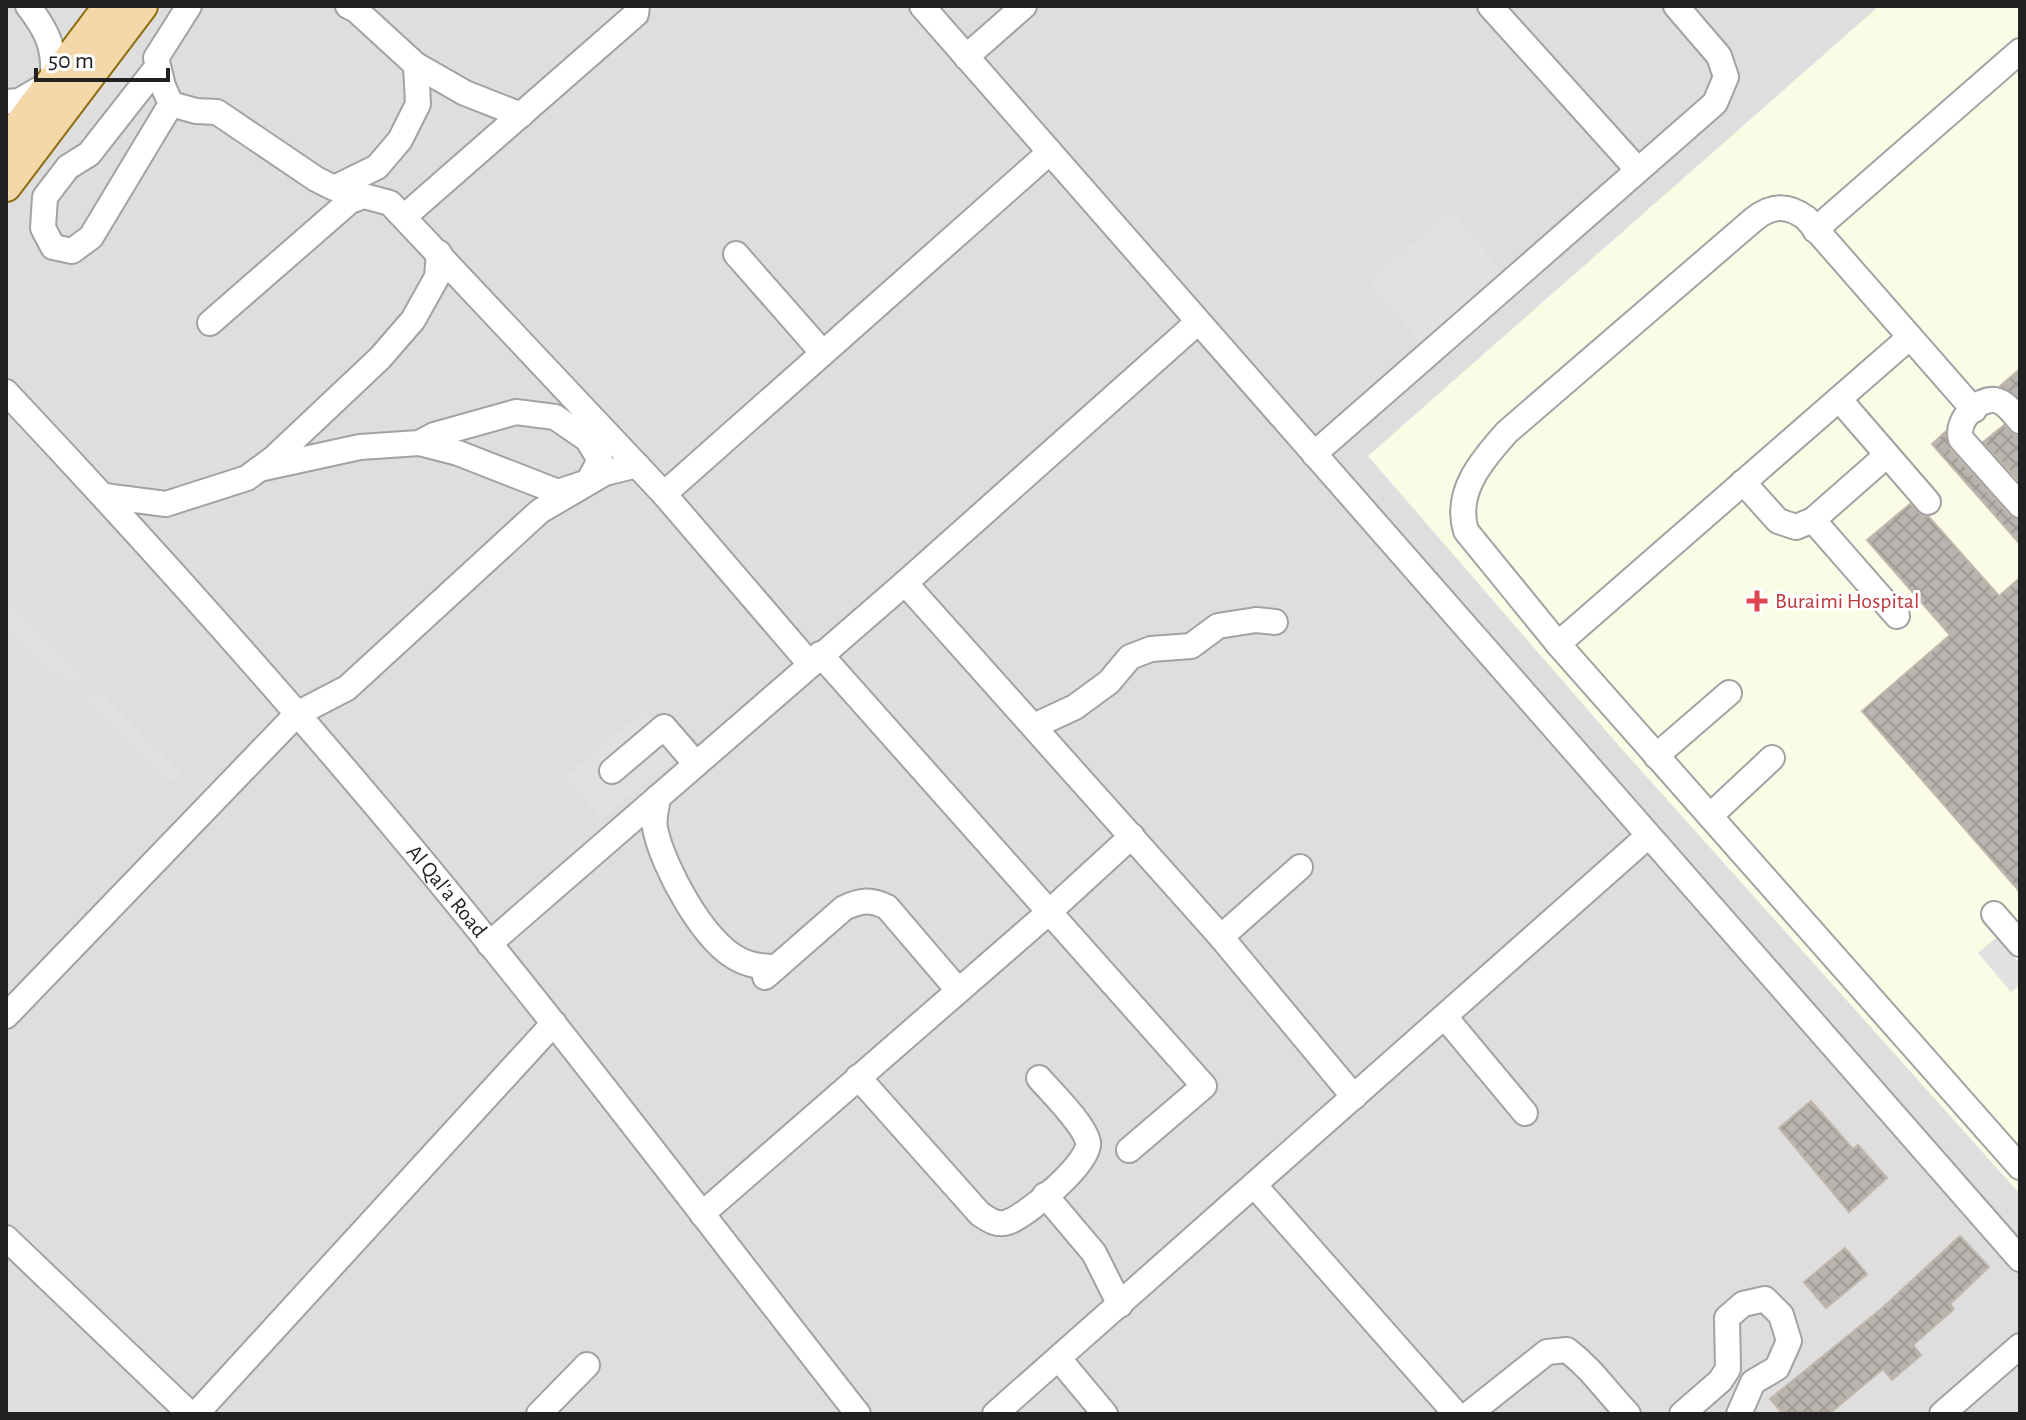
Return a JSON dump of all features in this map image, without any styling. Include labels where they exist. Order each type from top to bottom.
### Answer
[{"type":"main road","points":[[6,143],[109,6]]},
{"type":"main road","points":[[6,186],[142,6]]},
{"type":"street","points":[[158,66],[89,154],[68,167],[45,197],[43,228],[53,247],[72,251],[91,237],[171,104],[156,58],[189,6]]},
{"type":"street","points":[[348,6],[416,65],[465,93],[521,115]]},
{"type":"street","points":[[405,216],[636,14],[637,6]]},
{"type":"street","points":[[922,6],[2020,1259]]},
{"type":"street","points":[[966,57],[1024,6]]},
{"type":"street","points":[[1490,6],[1637,169]]},
{"type":"street","points":[[1314,454],[1715,103],[1726,77],[1719,56],[1676,6]]},
{"type":"street","points":[[37,9],[55,34],[71,35],[91,30]]},
{"type":"street","points":[[6,102],[19,101],[53,81],[51,41],[37,9]]},
{"type":"street","points":[[1815,230],[2020,51]]},
{"type":"street","points":[[171,104],[196,111],[217,112],[334,188],[377,167],[400,140],[418,104],[416,65]]},
{"type":"street","points":[[664,494],[1050,152]]},
{"type":"street","points":[[210,323],[350,201],[364,196],[377,198],[390,203],[405,216],[664,494],[1204,1086],[1129,1150]]},
{"type":"street","points":[[1974,410],[1794,209],[1779,207],[1764,210],[1507,432],[1479,466],[1462,500],[1461,516],[1466,531],[1558,644],[2020,1167]]},
{"type":"street","points":[[104,496],[166,504],[247,478],[323,414],[380,358],[413,320],[437,277],[439,253]]},
{"type":"street","points":[[736,254],[822,352]]},
{"type":"street","points":[[489,944],[905,583],[1198,322]]},
{"type":"street","points":[[1558,644],[1910,337]]},
{"type":"street","name":"Al Qal'a Road","points":[[6,392],[235,641],[489,944],[858,1414]]},
{"type":"street","points":[[1839,399],[1928,502]]},
{"type":"street","points":[[2020,421],[1998,400],[1984,402],[1959,426],[1961,439],[2020,505]]},
{"type":"street","points":[[259,469],[360,447],[419,443],[458,453],[558,492],[588,482],[600,460],[587,439],[555,417],[516,412],[434,435],[419,443]]},
{"type":"street","points":[[1743,482],[1778,521],[1796,527],[1813,520],[1887,455]]},
{"type":"street","points":[[6,1016],[297,714],[347,688],[540,511],[605,473],[637,465]]},
{"type":"street","points":[[1813,520],[1897,616]]},
{"type":"street","points":[[905,583],[1221,937],[1354,1097]]},
{"type":"street","points":[[1034,726],[1075,707],[1098,691],[1130,657],[1151,649],[1191,646],[1218,626],[1256,620],[1275,622]]},
{"type":"street","points":[[1656,756],[1729,693]]},
{"type":"street","points":[[612,771],[664,727],[696,764]]},
{"type":"street","points":[[1710,816],[1772,758]]},
{"type":"street","points":[[658,797],[654,825],[691,910],[714,941],[737,959],[770,972],[844,908],[859,901],[874,900],[887,907],[958,990]]},
{"type":"street","points":[[702,1214],[1132,836]]},
{"type":"street","points":[[995,1414],[1648,836]]},
{"type":"street","points":[[1221,937],[1300,867]]},
{"type":"street","points":[[1994,914],[2020,944]]},
{"type":"street","points":[[1445,1017],[1525,1113]]},
{"type":"street","points":[[6,1238],[193,1414],[554,1023]]},
{"type":"street","points":[[858,1077],[980,1214],[994,1223],[1005,1224],[1020,1216],[1086,1157],[1088,1143],[1080,1128],[1039,1078]]},
{"type":"street","points":[[1255,1186],[1456,1414]]},
{"type":"street","points":[[1045,1195],[1094,1253],[1120,1305]]},
{"type":"street","points":[[1682,1414],[1720,1381],[1728,1369],[1727,1318],[1743,1304],[1765,1299],[1781,1315],[1789,1341],[1777,1368],[1753,1382],[1739,1414]]},
{"type":"street","points":[[1942,1414],[2020,1346]]},
{"type":"street","points":[[1469,1414],[1547,1352],[1567,1350],[1589,1367],[1628,1414]]},
{"type":"street","points":[[1059,1359],[1105,1414]]},
{"type":"street","points":[[539,1414],[587,1365]]},
{"type":"shaded area","points":[[6,6],[2020,6],[2020,1414],[6,1414]]},
{"type":"shaded area","name":"Buraimi Hospital","points":[[1879,6],[2020,6],[2020,1194],[1620,747],[1368,456]]},
{"type":"shaded area","points":[[1451,211],[1506,276],[1424,346],[1368,281]]},
{"type":"shaded area","points":[[6,603],[82,675],[71,688],[6,627]]},
{"type":"shaded area","points":[[97,690],[181,771],[171,783],[87,702]]},
{"type":"shaded area","points":[[643,712],[680,755],[601,819],[566,776]]},
{"type":"shaded area","points":[[1997,937],[2020,964],[2020,985],[2011,992],[1978,953]]},
{"type":"building","points":[[2020,369],[2020,398],[2000,386]]},
{"type":"building","points":[[2004,425],[2014,435],[2020,436],[2020,482],[1983,442]]},
{"type":"building","points":[[1945,432],[1950,449],[2009,515],[2020,520],[2020,544],[1932,444]]},
{"type":"building","name":"Buraimi Hospital","points":[[1910,504],[1922,516],[1929,517],[1999,596],[2020,578],[2020,892],[1862,711],[1950,635],[1867,540]]},
{"type":"building","points":[[1811,1101],[1853,1149],[1858,1145],[1887,1178],[1849,1212],[1779,1128]]},
{"type":"building","points":[[1960,1236],[1989,1267],[1950,1304],[1954,1309],[1913,1345],[1921,1355],[1892,1380],[1883,1369],[1829,1414],[1783,1414],[1770,1399],[1881,1309]]},
{"type":"building","points":[[1845,1248],[1867,1274],[1826,1308],[1804,1282]]},
{"type":"place","name":"Buraimi Hospital","points":[[1757,601]]}]
